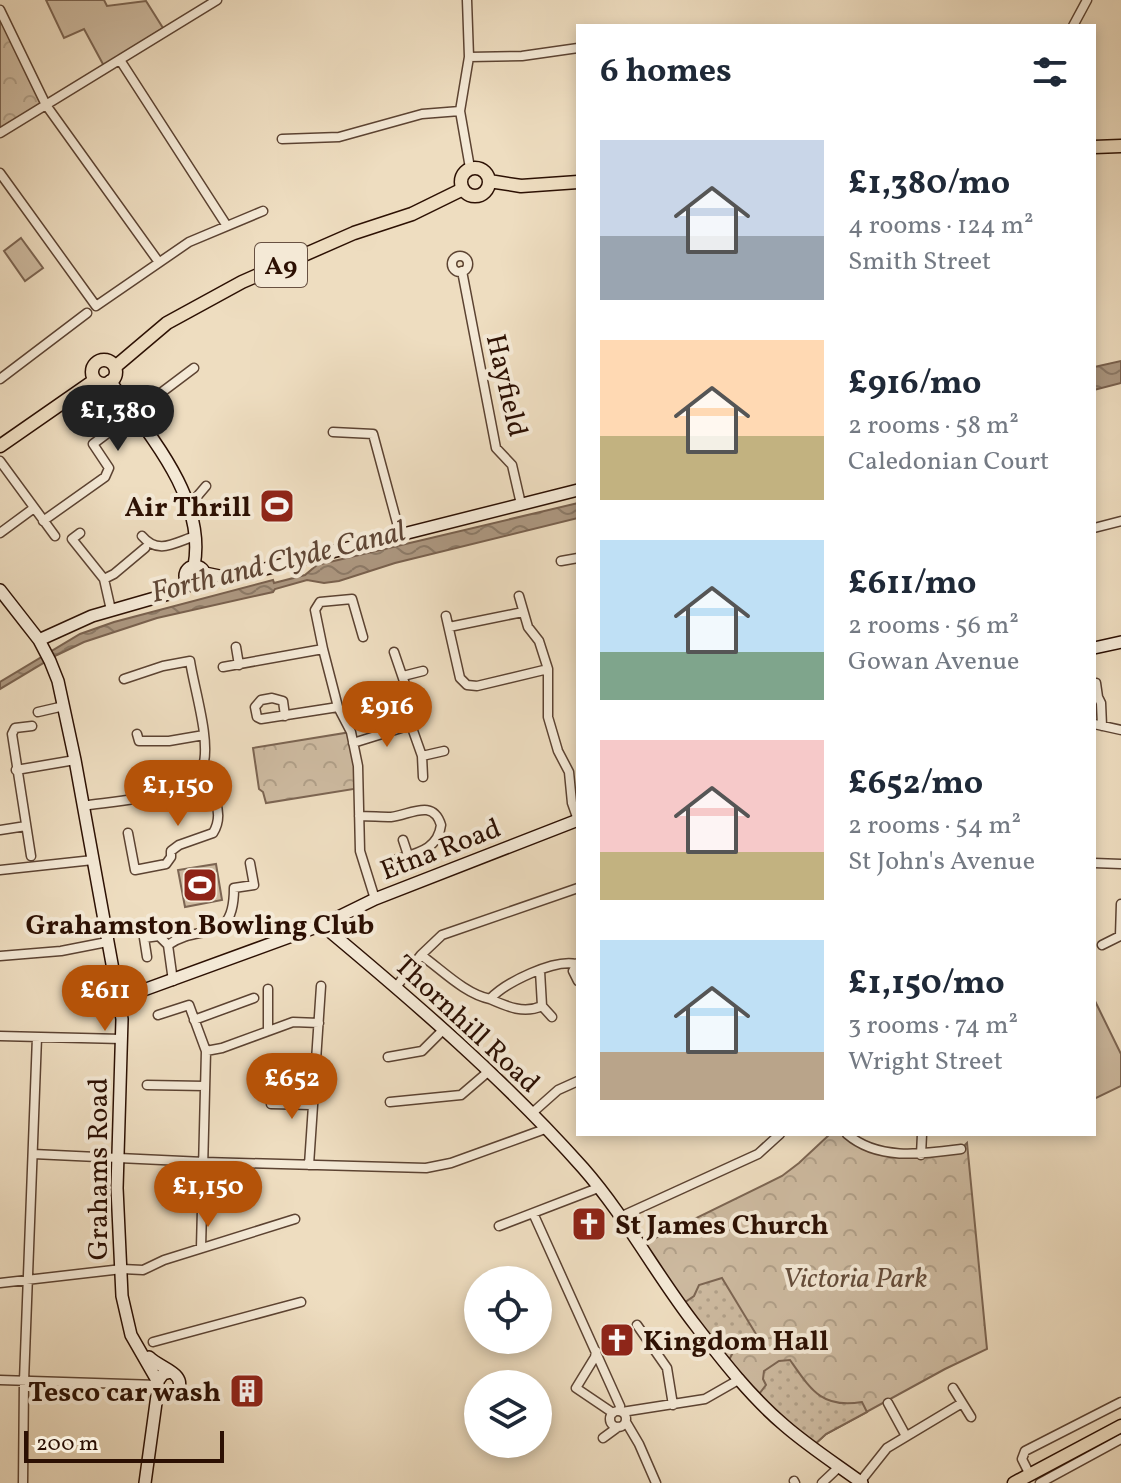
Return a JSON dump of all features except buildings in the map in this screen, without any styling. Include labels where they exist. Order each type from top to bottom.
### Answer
[{"type":"main road","points":[[1096,147],[1121,146]]},
{"type":"main road","name":"A9","points":[[470,168],[485,172],[489,181]]},
{"type":"main road","points":[[463,189],[462,177],[470,168]]},
{"type":"main road","name":"A9","points":[[489,181],[521,186],[576,182]]},
{"type":"main road","name":"A9","points":[[115,367],[167,323],[242,282],[354,233],[412,214],[463,189],[471,195],[481,194],[489,181]]},
{"type":"main road","points":[[98,361],[110,361],[115,367],[115,375],[110,381],[102,383],[95,380],[92,372],[98,361]]},
{"type":"main road","points":[[0,446],[95,380]]},
{"type":"main road","points":[[1014,1483],[1121,1426]]},
{"type":"street","points":[[0,133],[217,0]]},
{"type":"street","points":[[467,0],[469,57],[460,111],[470,168]]},
{"type":"street","points":[[1074,24],[1087,0]]},
{"type":"street","points":[[0,10],[46,105],[158,261]]},
{"type":"street","points":[[469,57],[522,56],[576,48]]},
{"type":"street","points":[[120,60],[227,226]]},
{"type":"street","points":[[282,139],[339,137],[422,114],[460,111]]},
{"type":"street","points":[[0,173],[96,306],[189,242],[263,211]]},
{"type":"street","name":"Hayfield","points":[[462,271],[496,448],[512,465],[521,504]]},
{"type":"street","points":[[0,379],[87,313]]},
{"type":"street","points":[[43,521],[105,477],[109,468],[93,444],[194,368]]},
{"type":"street","points":[[110,381],[177,480],[189,506],[195,536],[194,566]]},
{"type":"street","points":[[333,432],[373,434],[400,534]]},
{"type":"street","points":[[0,461],[55,536]]},
{"type":"street","points":[[189,506],[206,486]]},
{"type":"street","points":[[187,583],[185,573],[194,566],[205,573],[229,578],[576,490]]},
{"type":"street","points":[[0,533],[34,508]]},
{"type":"street","points":[[1096,527],[1121,521]]},
{"type":"street","points":[[80,533],[72,539],[104,579],[111,610]]},
{"type":"street","points":[[142,536],[150,546],[157,548],[195,536]]},
{"type":"street","points":[[104,579],[145,548]]},
{"type":"street","points":[[561,561],[576,558]]},
{"type":"street","points":[[187,583],[194,586],[200,584],[205,573]]},
{"type":"street","points":[[39,640],[111,610],[161,597],[187,583]]},
{"type":"street","name":"Grahams Road","points":[[1,595],[39,640],[48,656],[64,706],[75,760],[119,999],[122,1039],[117,1218],[125,1319],[158,1385]]},
{"type":"street","points":[[519,596],[528,627],[539,641],[548,669],[548,717],[558,751],[569,772],[576,814]]},
{"type":"street","points":[[363,637],[352,599],[320,602],[315,610],[323,649],[338,707],[351,732],[358,766],[360,851],[375,899]]},
{"type":"street","points":[[449,627],[523,612]]},
{"type":"street","points":[[446,616],[460,678],[467,685],[477,686],[548,669]]},
{"type":"street","points":[[1096,648],[1121,642]]},
{"type":"street","points":[[236,647],[239,665]]},
{"type":"street","points":[[223,667],[323,649]]},
{"type":"street","points":[[394,652],[408,693],[411,725],[422,756],[423,777]]},
{"type":"street","points":[[83,806],[169,792],[184,786],[203,765],[204,735],[190,657],[124,679]]},
{"type":"street","points":[[403,676],[423,671]]},
{"type":"street","points":[[1096,683],[1096,697],[1101,703],[1098,725],[1121,730]]},
{"type":"street","points":[[38,712],[64,706]]},
{"type":"street","points":[[285,716],[338,707]]},
{"type":"street","points":[[353,743],[411,725]]},
{"type":"street","points":[[31,856],[12,734],[15,728],[32,726]]},
{"type":"street","points":[[137,734],[139,741],[169,741],[204,735]]},
{"type":"street","points":[[422,756],[444,751]]},
{"type":"street","points":[[16,770],[75,760]]},
{"type":"street","points":[[128,833],[135,870],[166,864],[171,851],[179,845],[213,833],[219,824],[215,800],[208,784],[197,775]]},
{"type":"street","points":[[359,816],[393,817],[424,809],[436,815],[441,825],[435,843],[395,860]]},
{"type":"street","name":"Etna Road","points":[[119,999],[322,925],[375,899],[576,821]]},
{"type":"street","points":[[0,830],[26,826]]},
{"type":"street","points":[[403,840],[408,855]]},
{"type":"street","points":[[0,870],[93,860]]},
{"type":"street","points":[[168,945],[175,940],[212,931],[227,921],[234,904],[234,888],[254,885],[250,863]]},
{"type":"street","points":[[1096,863],[1121,864]]},
{"type":"street","points":[[396,987],[421,955],[442,935],[576,889]]},
{"type":"street","points":[[1102,945],[1120,936],[1121,904]]},
{"type":"street","name":"Thornhill Road","points":[[322,925],[489,1071],[531,1114],[598,1188],[695,1325],[740,1379],[783,1425],[861,1482]]},
{"type":"street","points":[[147,957],[144,938],[159,936],[168,945],[173,981]]},
{"type":"street","points":[[0,956],[61,951],[107,942]]},
{"type":"street","points":[[421,955],[480,997],[532,1011],[542,1006]]},
{"type":"street","points":[[490,999],[500,988],[514,980],[567,962],[576,963]]},
{"type":"street","points":[[540,971],[542,1006],[552,1017]]},
{"type":"street","points":[[309,1165],[321,986]]},
{"type":"street","points":[[268,989],[268,1031]]},
{"type":"street","points":[[194,1020],[254,998]]},
{"type":"street","points":[[158,1015],[189,1005],[206,1051],[201,1248]]},
{"type":"street","points":[[206,1051],[293,1022],[319,1023]]},
{"type":"street","points":[[388,1057],[422,1051],[443,1030]]},
{"type":"street","points":[[0,1036],[122,1039]]},
{"type":"street","points":[[23,1483],[37,1037]]},
{"type":"street","points":[[390,1102],[461,1095],[489,1071]]},
{"type":"street","points":[[531,1114],[558,1090],[576,1082]]},
{"type":"street","points":[[147,1085],[205,1086]]},
{"type":"street","points":[[271,1104],[313,1105]]},
{"type":"street","points":[[33,1154],[426,1168],[451,1163],[545,1129]]},
{"type":"street","points":[[620,1217],[758,1154],[778,1136]]},
{"type":"street","points":[[849,1136],[858,1144],[905,1156],[961,1149]]},
{"type":"street","points":[[921,1155],[922,1136]]},
{"type":"street","points":[[499,1226],[598,1188]]},
{"type":"street","points":[[533,1213],[596,1351],[621,1420],[639,1444],[656,1483]]},
{"type":"street","points":[[0,1283],[122,1269],[143,1270],[201,1248],[295,1219]]},
{"type":"street","points":[[153,1342],[301,1302]]},
{"type":"street","points":[[637,1325],[667,1368],[673,1405]]},
{"type":"street","points":[[138,1346],[153,1362],[178,1376],[181,1383],[154,1427]]},
{"type":"street","points":[[596,1351],[576,1388],[621,1420]]},
{"type":"street","points":[[145,1483],[158,1385],[163,1374],[171,1372]]},
{"type":"street","points":[[621,1420],[635,1412],[705,1399],[740,1379]]},
{"type":"street","points":[[0,1380],[158,1385],[166,1395],[173,1394]]},
{"type":"street","points":[[953,1388],[971,1417]]},
{"type":"street","points":[[1029,1473],[1022,1459],[1025,1451],[1121,1402]]},
{"type":"street","points":[[888,1403],[906,1436]]},
{"type":"street","points":[[861,1482],[887,1448],[962,1403]]},
{"type":"street","points":[[1040,1483],[1121,1439]]},
{"type":"street","points":[[822,1483],[839,1467]]},
{"type":"green space","points":[[46,0],[104,0],[107,6],[146,1],[163,28],[104,66],[84,29],[64,38]]},
{"type":"green space","points":[[0,10],[46,105],[0,133]]},
{"type":"green space","points":[[21,238],[43,268],[25,281],[4,251]]},
{"type":"green space","points":[[351,732],[360,788],[266,803],[259,789],[253,748]]},
{"type":"green space","name":"Grahamston Bowling Club","points":[[216,864],[222,900],[185,907],[178,870]]},
{"type":"green space","points":[[1096,1003],[1121,1054],[1121,1086],[1096,1098]]},
{"type":"green space","name":"Victoria Park","points":[[828,1136],[850,1136],[873,1148],[902,1154],[961,1149],[967,1143],[987,1349],[826,1434],[812,1447],[772,1415],[641,1245],[782,1176]]},
{"type":"green space","points":[[722,1278],[762,1344],[758,1346],[752,1340],[742,1339],[727,1363],[681,1305],[694,1296],[699,1285]]},
{"type":"green space","points":[[790,1360],[819,1395],[837,1403],[862,1402],[867,1412],[826,1434],[812,1447],[756,1398],[766,1385],[764,1371],[779,1361]]},
{"type":"water","points":[[1121,361],[1121,383],[1096,389],[1096,367]]},
{"type":"water","points":[[576,503],[576,518],[395,563],[339,581],[324,583],[307,580],[273,592],[157,618],[84,642],[0,689],[0,682],[80,634],[273,580],[274,583],[305,575],[317,565]]},
{"type":"place","name":"Air Thrill","points":[[277,506]]},
{"type":"place","name":"Grahamston Bowling Club","points":[[200,885]]},
{"type":"place","name":"St James Church","points":[[589,1224]]},
{"type":"place","name":"Kingdom Hall","points":[[617,1340]]},
{"type":"place","name":"Tesco car wash","points":[[247,1391]]},
{"type":"water label","name":"Forth and Clyde Canal","points":[[278,561]]}]
